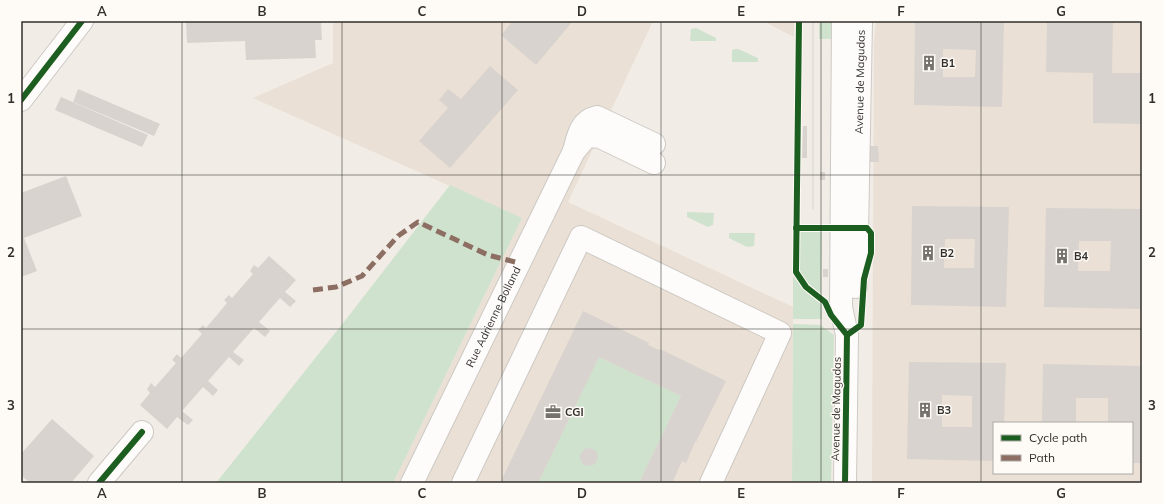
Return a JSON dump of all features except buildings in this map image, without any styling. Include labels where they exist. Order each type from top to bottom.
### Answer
[{"type":"main road","points":[[21,100],[82,21]]},
{"type":"main road","name":"Avenue de Magudas","points":[[843,21],[841,307],[847,335],[845,483]]},
{"type":"main road","name":"Avenue de Magudas","points":[[847,335],[855,307],[858,228],[861,21]]},
{"type":"main road","name":"Rue Adrienne Bolland","points":[[412,483],[574,150],[579,133],[584,123],[597,117],[654,162],[581,147],[574,150]]},
{"type":"main road","points":[[463,483],[581,237],[780,333],[711,483]]},
{"type":"main road","points":[[99,483],[142,432]]},
{"type":"shaded area","points":[[333,21],[653,21],[568,202],[793,307],[792,483],[393,483],[522,218],[253,98],[333,63]]},
{"type":"shaded area","points":[[763,21],[794,21],[794,37]]},
{"type":"shaded area","points":[[876,21],[1142,21],[1142,483],[872,483],[874,43]]},
{"type":"green space","points":[[819,21],[838,21],[838,39],[819,39]]},
{"type":"green space","points":[[696,28],[716,38],[716,41],[690,41],[691,29]]},
{"type":"green space","points":[[734,49],[738,49],[758,58],[758,62],[732,62],[732,51]]},
{"type":"green space","points":[[450,185],[522,218],[393,483],[216,483],[351,313]]},
{"type":"green space","points":[[687,212],[714,213],[713,225],[708,227],[687,217]]},
{"type":"green space","points":[[799,231],[822,231],[821,294],[805,280],[801,274],[798,260]]},
{"type":"green space","points":[[729,233],[755,233],[754,246],[747,247],[729,238]]},
{"type":"green space","points":[[793,276],[803,289],[822,302],[822,319],[793,319]]},
{"type":"green space","points":[[793,324],[820,325],[834,335],[831,483],[792,483]]},
{"type":"green space","points":[[599,357],[681,396],[639,483],[538,483]]},
{"type":"tram line","points":[[813,21],[813,209]]},
{"type":"marked path","points":[[313,290],[336,287],[362,276],[398,236],[418,222],[488,255],[519,263]]},
{"type":"cycle path","points":[[21,100],[82,21]]},
{"type":"cycle path","points":[[799,21],[796,272],[806,287],[825,302],[831,315],[847,335]]},
{"type":"cycle path","points":[[796,228],[867,228],[871,233],[871,253],[864,279],[861,325],[847,335]]},
{"type":"cycle path","points":[[845,483],[847,335]]},
{"type":"cycle path","points":[[99,483],[142,432]]},
{"type":"place","name":"B1","points":[[929,63]]},
{"type":"place","name":"B2","points":[[928,253]]},
{"type":"place","name":"B4","points":[[1062,256]]},
{"type":"place","name":"B3","points":[[925,410]]},
{"type":"place","name":"CGI","points":[[553,412]]}]
